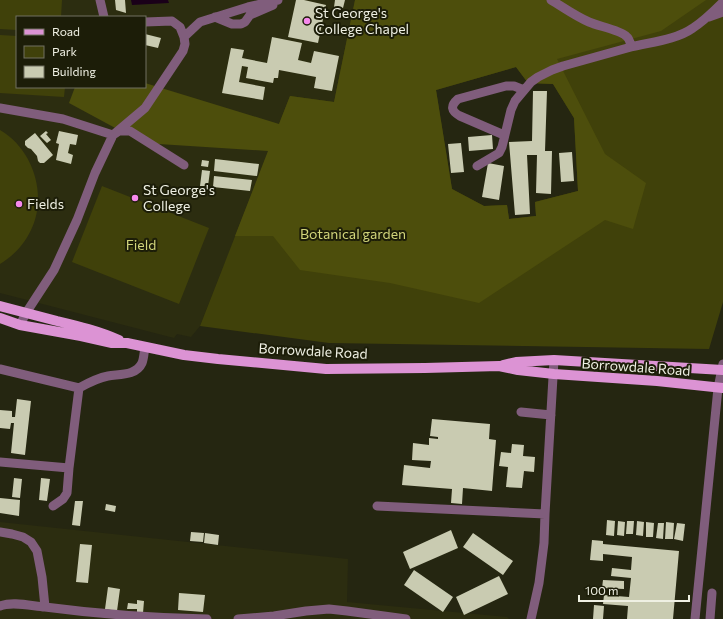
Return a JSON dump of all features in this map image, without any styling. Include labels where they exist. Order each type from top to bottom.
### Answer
[{"type":"main road","name":"Borrowdale Road","points":[[0,306],[90,329],[127,343],[184,355],[326,369],[499,366],[516,362],[554,360],[722,368]]},
{"type":"main road","name":"Borrowdale Road","points":[[0,318],[20,324],[112,343],[127,343]]},
{"type":"main road","name":"Borrowdale Road","points":[[499,366],[518,370],[554,374],[657,381],[721,388]]},
{"type":"street","points":[[100,0],[104,16]]},
{"type":"street","points":[[184,37],[200,22],[214,17],[249,11],[279,0]]},
{"type":"street","points":[[551,0],[588,22],[623,33],[630,41],[631,47]]},
{"type":"street","points":[[477,166],[499,153],[515,101],[531,82],[538,77],[563,66],[685,33],[707,17],[723,2]]},
{"type":"street","points":[[214,17],[232,24],[241,24],[246,22],[249,11]]},
{"type":"street","points":[[707,17],[723,12]]},
{"type":"street","points":[[20,324],[54,270],[77,220],[95,173],[113,135],[145,108],[184,51],[184,37],[180,27],[172,21],[146,22]]},
{"type":"street","points":[[504,135],[454,113],[452,108],[454,103],[458,99],[506,86],[514,86],[524,90]]},
{"type":"street","points":[[0,108],[63,119],[113,135]]},
{"type":"street","points":[[113,135],[119,131],[130,130],[184,165]]},
{"type":"street","points":[[0,369],[79,388],[94,380],[107,376],[124,375],[133,372],[141,364],[145,347]]},
{"type":"street","points":[[532,619],[541,571],[544,543],[554,360]]},
{"type":"street","points":[[695,619],[722,368]]},
{"type":"street","points":[[53,506],[63,499],[67,493],[79,388]]},
{"type":"street","points":[[521,412],[551,415]]},
{"type":"street","points":[[0,462],[69,468]]},
{"type":"street","points":[[377,506],[545,514]]},
{"type":"street","points":[[0,532],[23,537],[31,542],[37,551],[42,577],[45,607]]},
{"type":"street","points":[[710,619],[712,593]]},
{"type":"street","points":[[0,606],[5,604],[20,604],[66,610],[172,619],[207,619]]},
{"type":"street","points":[[238,619],[306,615],[329,610],[341,610],[406,619]]},
{"type":"shaded area","name":"St George's College","points":[[0,0],[355,0],[334,102],[224,265],[200,326],[191,337],[177,334],[174,338],[0,293]]},
{"type":"shaded area","points":[[131,0],[168,0],[169,3],[132,5]]},
{"type":"shaded area","points":[[0,522],[348,559],[347,602],[507,617],[509,619],[0,619]]},
{"type":"green space","points":[[0,0],[62,0],[61,16],[16,16],[16,30],[0,29]]},
{"type":"green space","name":"Botanical garden","points":[[355,0],[723,0],[723,302],[709,349],[329,343],[200,326],[290,96],[334,102]],"holes":[[[516,67],[528,83],[553,84],[574,118],[578,191],[535,202],[536,216],[509,219],[507,205],[484,206],[452,189],[436,90]]]},
{"type":"green space","points":[[355,0],[706,0],[661,31],[557,59],[605,154],[646,183],[633,229],[605,220],[479,303],[390,283],[300,270],[273,236],[235,236],[268,151],[143,143],[69,103],[75,88],[146,88],[146,83],[279,124],[290,96],[334,102]],"holes":[[[516,67],[528,83],[553,84],[574,118],[578,191],[535,202],[536,216],[509,219],[507,205],[484,206],[452,189],[436,90]]]},
{"type":"green space","points":[[0,35],[16,36],[16,88],[65,88],[64,97],[0,93]]},
{"type":"green space","name":"Fields","points":[[0,130],[12,138],[29,161],[34,174],[38,202],[36,216],[25,241],[18,250],[0,264]]},
{"type":"green space","name":"Field","points":[[102,186],[209,228],[179,304],[72,262]]},
{"type":"building","points":[[115,0],[125,0],[126,13],[116,10]]},
{"type":"building","name":"St George's College Chapel","points":[[296,0],[304,0],[326,5],[318,43],[288,37]]},
{"type":"building","points":[[335,0],[345,0],[343,8],[334,7]]},
{"type":"building","points":[[146,34],[161,38],[158,48],[146,45]]},
{"type":"building","points":[[272,37],[302,43],[298,60],[311,63],[314,51],[339,56],[332,91],[314,88],[316,77],[279,70],[278,78],[274,78],[273,83],[246,78],[248,67],[242,66],[239,82],[265,87],[263,100],[222,93],[231,48],[244,50],[242,58],[267,63]]},
{"type":"building","points":[[533,91],[547,91],[545,151],[552,151],[551,194],[536,193],[537,155],[527,155],[530,214],[515,215],[509,142],[532,141]]},
{"type":"building","points":[[46,131],[48,133],[46,134],[51,140],[47,143],[40,136]]},
{"type":"building","points":[[59,131],[78,135],[76,145],[70,144],[68,153],[73,155],[71,164],[56,160],[59,144],[56,143]]},
{"type":"building","points":[[35,133],[53,155],[44,163],[40,163],[37,156],[25,145],[25,141]]},
{"type":"building","points":[[492,135],[493,149],[469,151],[468,137]]},
{"type":"building","points":[[461,143],[464,172],[451,173],[448,144]]},
{"type":"building","points":[[572,152],[574,181],[561,182],[559,153]]},
{"type":"building","points":[[215,159],[259,164],[257,176],[214,171]]},
{"type":"building","points":[[202,160],[209,161],[208,167],[201,166]]},
{"type":"building","points":[[488,163],[504,166],[499,200],[482,197]]},
{"type":"building","points":[[202,170],[210,171],[208,186],[200,186]]},
{"type":"building","points":[[214,176],[252,180],[250,191],[213,187]]},
{"type":"building","points":[[17,399],[31,401],[25,455],[11,453],[14,423],[11,423],[10,429],[0,428],[0,410],[12,411],[12,417],[15,417]]},
{"type":"building","points":[[432,419],[490,424],[489,439],[496,440],[492,491],[463,488],[462,504],[451,503],[452,489],[402,485],[404,465],[430,468],[431,461],[412,460],[413,443],[429,445],[429,438],[438,439],[438,437],[430,436]]},
{"type":"building","points":[[512,444],[524,445],[523,456],[535,457],[534,472],[524,471],[522,488],[506,487],[508,467],[499,466],[501,452],[511,453]]},
{"type":"building","points":[[14,478],[22,479],[20,498],[12,497]]},
{"type":"building","points":[[41,478],[50,479],[47,501],[39,500]]},
{"type":"building","points":[[0,498],[20,500],[19,516],[0,513]]},
{"type":"building","points":[[75,501],[83,501],[80,526],[72,525]]},
{"type":"building","points":[[106,504],[116,506],[115,512],[105,510]]},
{"type":"building","points":[[607,520],[615,521],[614,536],[606,535]]},
{"type":"building","points":[[618,521],[625,522],[624,536],[617,535]]},
{"type":"building","points":[[627,521],[634,521],[633,534],[626,534]]},
{"type":"building","points":[[637,521],[644,522],[643,536],[636,535]]},
{"type":"building","points":[[646,522],[654,523],[653,537],[646,537]]},
{"type":"building","points":[[666,522],[674,523],[673,539],[665,539]]},
{"type":"building","points":[[658,523],[664,523],[663,539],[656,538]]},
{"type":"building","points":[[677,523],[685,524],[683,541],[674,539]]},
{"type":"building","points":[[451,530],[458,548],[410,569],[403,552]]},
{"type":"building","points":[[191,532],[204,533],[203,542],[190,541]]},
{"type":"building","points":[[205,533],[219,535],[218,545],[204,543]]},
{"type":"building","points":[[473,533],[513,561],[503,575],[463,547]]},
{"type":"building","points":[[592,540],[603,541],[603,544],[679,551],[673,619],[627,619],[628,606],[603,604],[604,595],[629,597],[631,578],[611,576],[612,568],[631,570],[632,557],[603,554],[603,561],[590,560]]},
{"type":"building","points":[[80,544],[92,545],[88,583],[76,582]]},
{"type":"building","points":[[414,570],[453,597],[443,612],[404,585]]},
{"type":"building","points":[[499,576],[508,594],[464,615],[456,597]]},
{"type":"building","points":[[603,580],[624,581],[624,589],[602,588]]},
{"type":"building","points":[[108,587],[120,589],[117,611],[105,609]]},
{"type":"building","points":[[179,593],[205,595],[203,612],[178,610]]},
{"type":"building","points":[[137,600],[144,601],[143,613],[137,612],[137,609],[127,609],[128,603],[137,604]]},
{"type":"building","points":[[594,605],[604,606],[603,619],[593,619]]},
{"type":"place","name":"St George's College Chapel","points":[[307,21]]},
{"type":"place","name":"St George's College","points":[[135,198]]},
{"type":"place","name":"Fields","points":[[19,204]]}]
